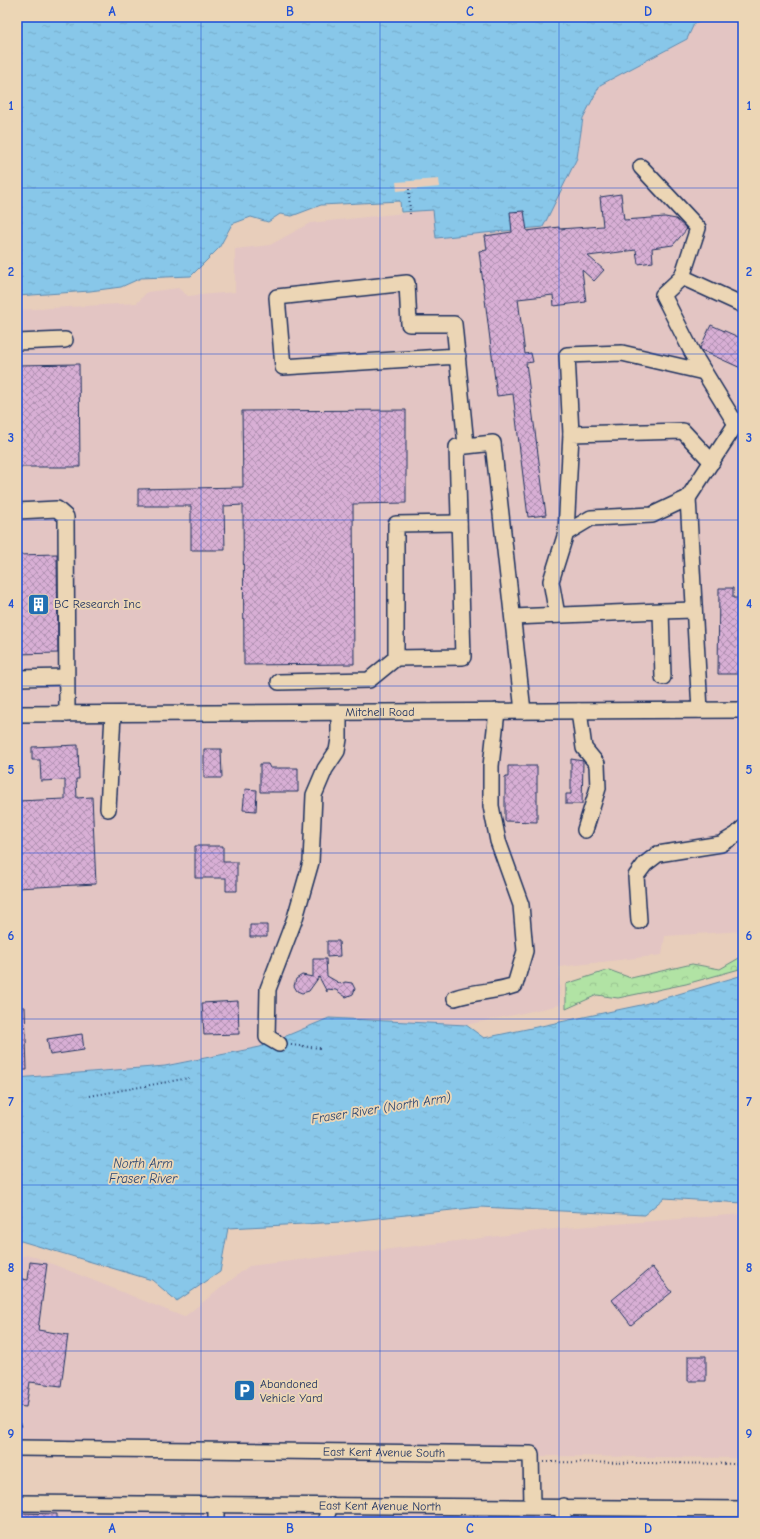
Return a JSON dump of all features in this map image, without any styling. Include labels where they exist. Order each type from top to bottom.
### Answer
[{"type":"street","points":[[566,533],[592,518],[652,515],[688,498],[740,424],[692,352],[663,295],[682,277],[698,228],[641,167]]},
{"type":"street","points":[[682,277],[743,305]]},
{"type":"street","points":[[458,356],[283,367],[277,297],[407,283],[409,324],[454,324],[458,356],[466,445]]},
{"type":"street","points":[[17,342],[65,340]]},
{"type":"street","points":[[557,615],[551,581],[566,533],[571,434],[567,355],[622,353],[704,372]]},
{"type":"street","points":[[571,434],[683,431],[712,462]]},
{"type":"street","points":[[279,682],[369,680],[396,658],[463,658],[457,447],[493,443],[523,711]]},
{"type":"street","points":[[688,498],[700,710]]},
{"type":"street","points":[[17,511],[57,509],[66,517],[67,714]]},
{"type":"street","points":[[396,658],[396,524],[459,523]]},
{"type":"street","points":[[513,617],[694,610]]},
{"type":"street","points":[[661,611],[663,677]]},
{"type":"street","points":[[17,678],[66,677]]},
{"type":"street","name":"Mitchell Road","points":[[17,714],[743,710]]},
{"type":"street","points":[[455,998],[471,993],[504,989],[515,985],[525,951],[521,905],[498,841],[491,806],[491,766],[497,711]]},
{"type":"street","points":[[579,711],[584,748],[596,764],[598,788],[585,830]]},
{"type":"street","points":[[280,1044],[267,1037],[268,989],[295,918],[311,862],[314,794],[325,769],[337,752],[340,712]]},
{"type":"street","points":[[108,809],[112,714]]},
{"type":"street","points":[[639,921],[636,876],[645,864],[658,854],[721,844],[736,835],[743,828]]},
{"type":"street","name":"East Kent Avenue South","points":[[17,1448],[531,1458]]},
{"type":"street","points":[[531,1458],[532,1506]]},
{"type":"street","name":"East Kent Avenue North","points":[[17,1503],[563,1506],[631,1515],[743,1509]]},
{"type":"street","points":[[216,1504],[216,1522]]},
{"type":"street","points":[[325,1522],[330,1505]]},
{"type":"street","points":[[563,1506],[563,1522]]},
{"type":"path","points":[[409,190],[410,214]]},
{"type":"path","points":[[280,1044],[320,1048]]},
{"type":"path","points":[[90,1096],[189,1078]]},
{"type":"path","points":[[531,1458],[743,1464]]},
{"type":"shaded area","points":[[713,17],[743,17],[743,931],[665,936],[662,955],[559,967],[560,1005],[466,1025],[329,1018],[260,1047],[165,1066],[17,1078],[17,310],[137,303],[147,292],[178,288],[188,296],[235,292],[235,249],[270,245],[310,223],[433,210],[436,238],[577,158],[583,118],[600,85],[687,39],[694,24]]},
{"type":"shaded area","points":[[743,1214],[743,1458],[441,1455],[17,1445],[17,1257],[30,1255],[184,1317],[249,1266],[564,1228]]},
{"type":"shaded area","points":[[17,1509],[306,1513],[313,1517],[315,1522],[17,1522]]},
{"type":"shaded area","points":[[355,1514],[743,1518],[743,1522],[357,1522]]},
{"type":"green space","points":[[743,957],[743,968],[686,984],[618,998],[597,995],[566,1009],[566,984],[609,970],[631,978],[692,964],[720,969]]},
{"type":"water","points":[[17,17],[713,17],[694,24],[687,39],[600,85],[583,118],[577,158],[543,227],[436,238],[433,210],[401,212],[400,201],[321,205],[292,216],[280,214],[268,222],[251,217],[232,224],[219,248],[191,276],[141,278],[121,287],[90,291],[17,296]]},
{"type":"water","name":"North Arm Fraser River","points":[[743,975],[743,1203],[664,1198],[644,1215],[480,1207],[341,1222],[228,1228],[220,1272],[177,1301],[152,1280],[21,1241],[17,1242],[17,1078],[165,1066],[260,1047],[329,1018],[466,1025],[484,1038],[641,1005]]},
{"type":"pier","points":[[439,179],[440,187],[397,191],[396,182]]},
{"type":"building","points":[[621,194],[624,220],[665,217],[676,219],[687,229],[673,245],[652,248],[653,262],[638,264],[636,250],[588,256],[604,270],[594,281],[582,270],[586,302],[554,306],[553,295],[518,299],[525,354],[531,353],[533,362],[526,363],[546,515],[528,517],[513,394],[497,396],[479,251],[487,250],[485,236],[512,232],[510,212],[524,211],[527,231],[559,227],[559,229],[603,226],[600,197]]},
{"type":"building","points":[[711,325],[743,339],[743,369],[701,350],[700,348]]},
{"type":"building","points":[[79,364],[80,467],[17,467],[17,365]]},
{"type":"building","points":[[406,410],[406,503],[353,504],[354,664],[244,665],[243,505],[224,506],[225,550],[191,550],[191,506],[138,506],[138,489],[243,487],[242,411]]},
{"type":"building","name":"BC Research Inc","points":[[57,554],[58,653],[17,654],[17,555]]},
{"type":"building","points":[[719,588],[733,588],[733,598],[743,598],[743,674],[718,674]]},
{"type":"building","points":[[78,745],[79,779],[76,779],[77,798],[92,797],[96,884],[17,888],[17,801],[65,799],[65,780],[41,781],[40,760],[32,760],[32,747]]},
{"type":"building","points":[[204,749],[221,749],[222,778],[204,778]]},
{"type":"building","points":[[571,759],[583,761],[582,804],[566,804],[566,794],[571,794]]},
{"type":"building","points":[[260,764],[268,764],[270,768],[298,768],[298,792],[260,792]]},
{"type":"building","points":[[508,766],[537,766],[537,822],[505,821],[505,777],[508,777]]},
{"type":"building","points":[[245,789],[257,790],[256,811],[243,810]]},
{"type":"building","points":[[195,846],[223,846],[223,862],[237,862],[237,891],[226,891],[226,878],[195,878]]},
{"type":"building","points":[[250,925],[267,925],[267,937],[250,937]]},
{"type":"building","points":[[327,941],[339,941],[340,956],[327,957]]},
{"type":"building","points":[[313,959],[326,959],[327,976],[341,984],[345,982],[352,983],[355,989],[353,994],[346,997],[336,990],[327,989],[327,992],[319,977],[309,991],[302,993],[297,991],[294,986],[296,979],[302,975],[313,977]]},
{"type":"building","points":[[238,1001],[239,1034],[204,1035],[202,1003]]},
{"type":"building","points":[[17,1007],[25,1007],[27,1070],[17,1070]]},
{"type":"building","points":[[82,1034],[84,1050],[50,1055],[47,1039]]},
{"type":"building","points":[[30,1262],[47,1264],[38,1330],[68,1335],[61,1386],[30,1382],[26,1407],[17,1406],[17,1278],[28,1280]]},
{"type":"building","points":[[652,1267],[672,1292],[631,1325],[612,1300]]},
{"type":"building","points":[[688,1356],[706,1356],[706,1381],[688,1381]]},
{"type":"building","points":[[17,1513],[57,1514],[57,1522],[17,1522]]},
{"type":"railway","points":[[17,1426],[22,1425]]},
{"type":"place","name":"BC Research Inc","points":[[39,604]]},
{"type":"place","name":"Abandoned Vehicle Yard","points":[[245,1391]]},
{"type":"water label","name":"Fraser River (North Arm)","points":[[381,1108]]}]
